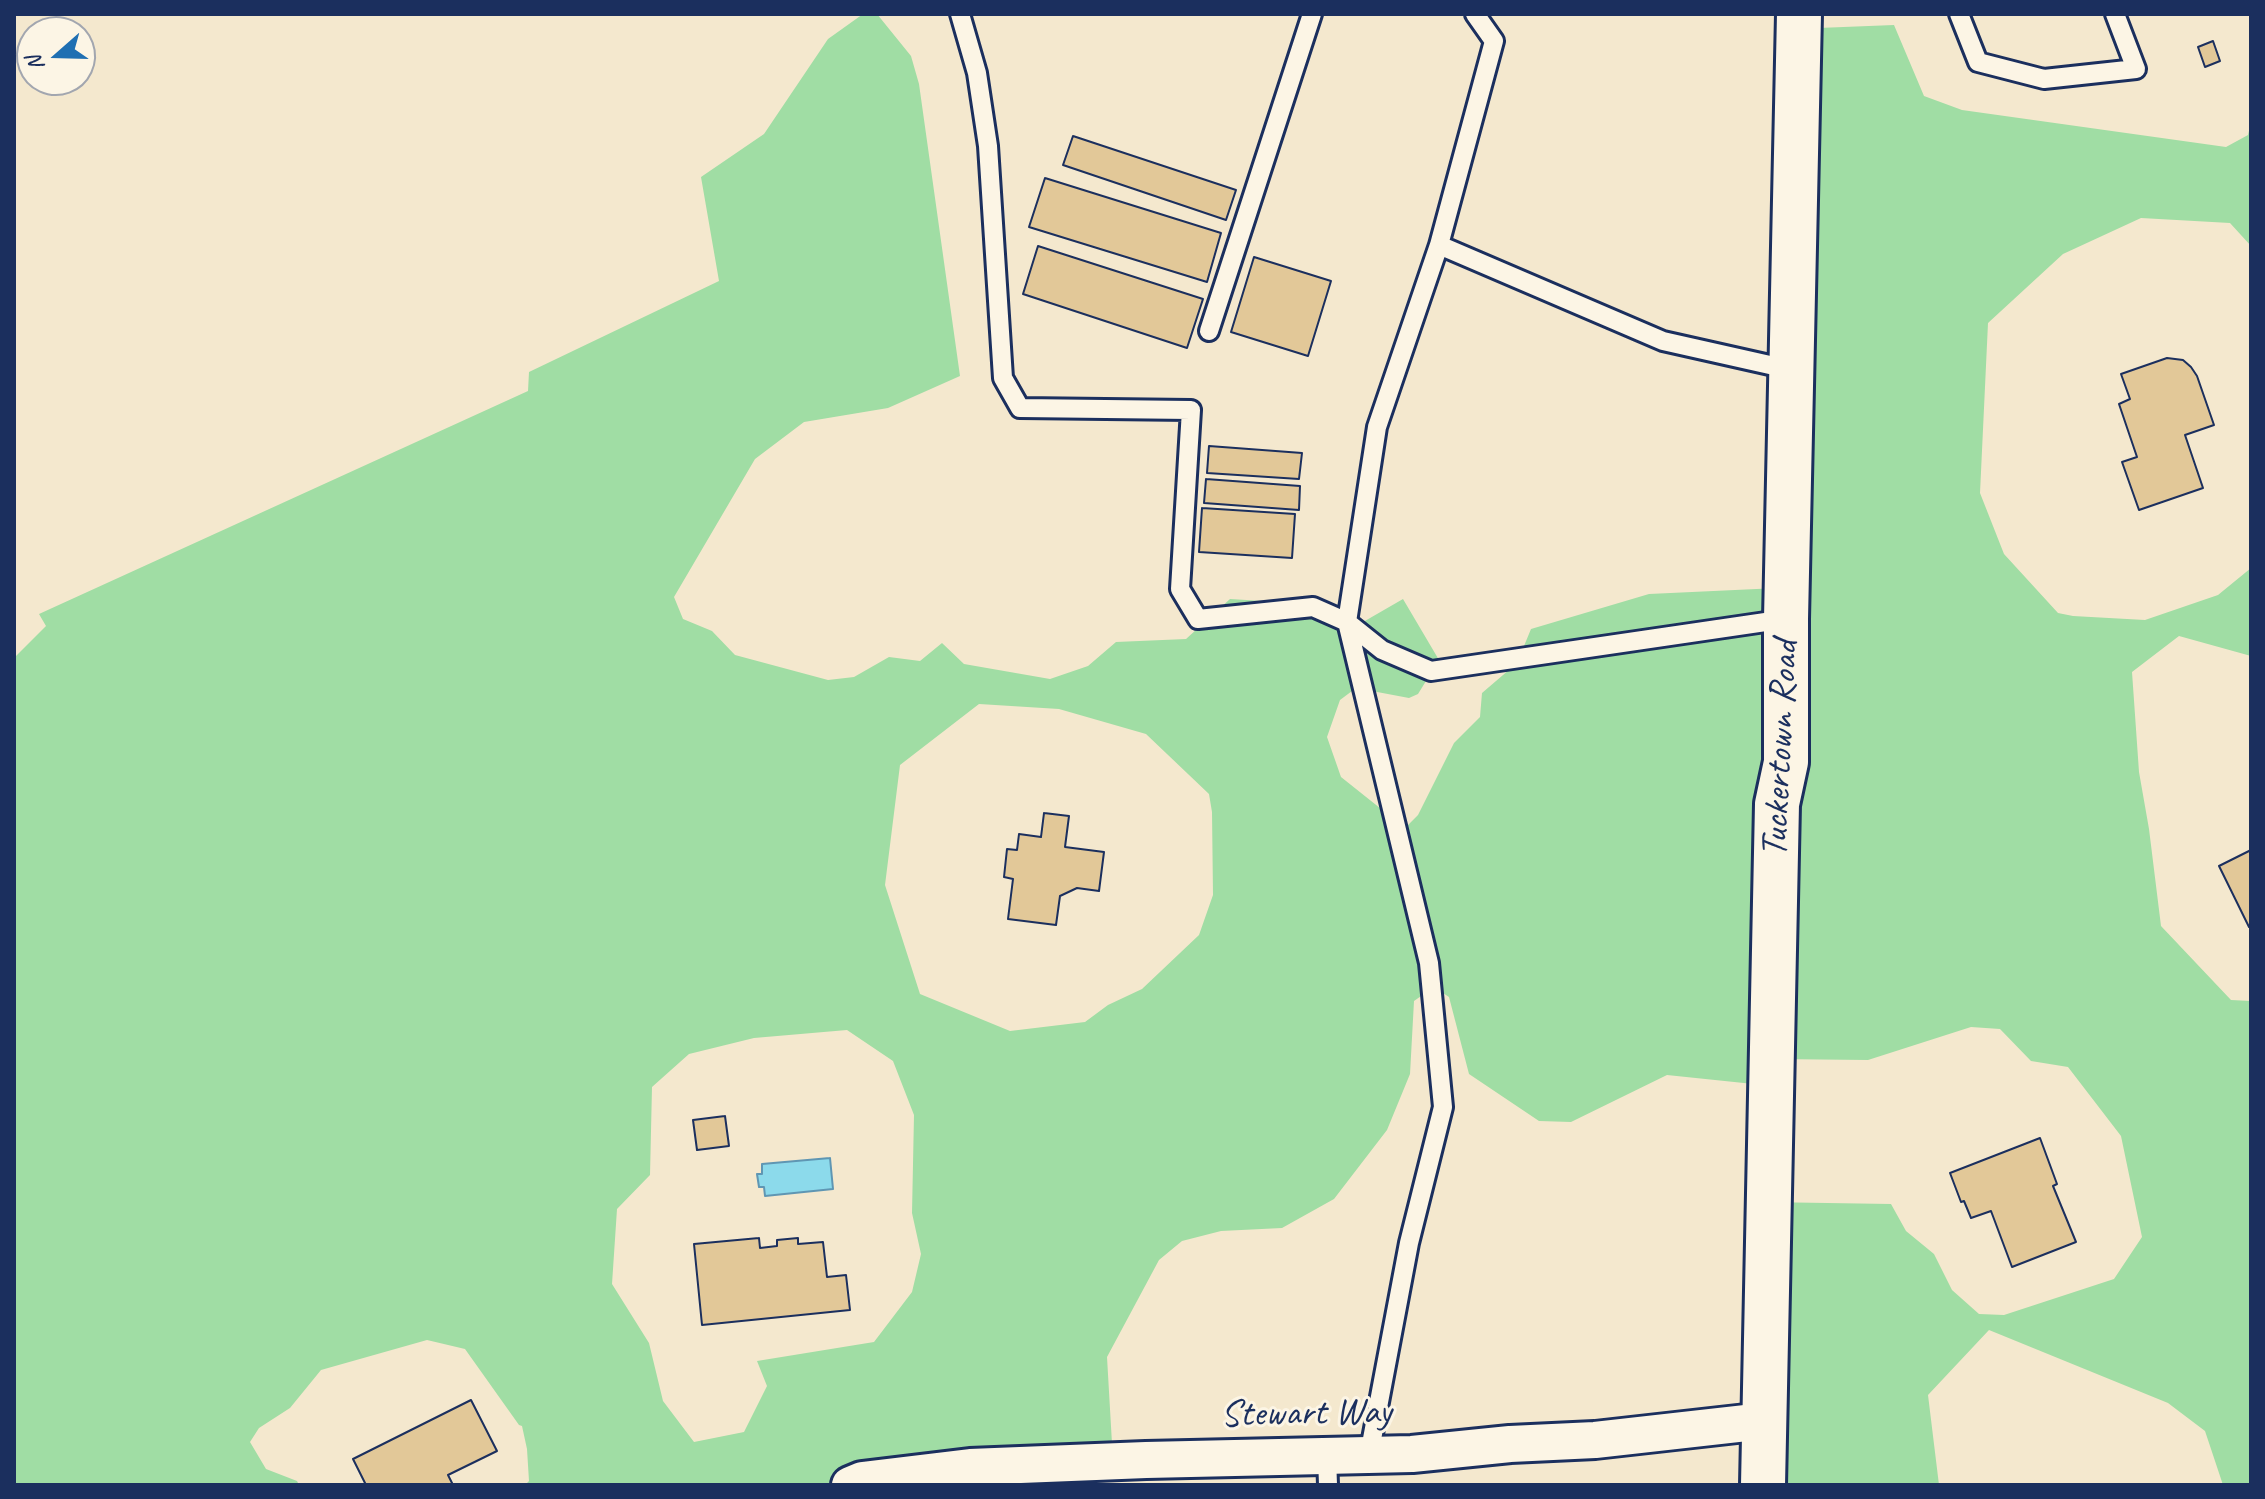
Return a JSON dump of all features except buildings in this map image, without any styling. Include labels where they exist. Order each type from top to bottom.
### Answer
[{"type":"street","name":"Tuckertown Road","points":[[1763,1485],[1777,804],[1786,762],[1786,619],[1799,14]]},
{"type":"street","name":"Stewart Way","points":[[850,1485],[862,1480],[970,1467],[1146,1460],[1327,1470],[1369,1455],[1595,1440],[1764,1421]]},
{"type":"lane","points":[[960,14],[977,73],[988,146],[1003,378],[1020,408],[1191,410],[1180,589],[1198,619],[1313,607],[1347,622],[1382,650],[1431,671],[1786,619]]},
{"type":"lane","points":[[1209,331],[1312,14]]},
{"type":"lane","points":[[1369,1455],[1409,1243],[1443,1107],[1429,963],[1347,622],[1377,427],[1439,245],[1494,41],[1475,14]]},
{"type":"lane","points":[[1959,14],[1978,62],[2044,79],[2136,69],[2115,14]]},
{"type":"lane","points":[[1439,245],[1663,341],[1792,370]]},
{"type":"green space","points":[[863,14],[877,14],[911,56],[919,84],[960,376],[888,408],[804,422],[755,459],[674,597],[683,619],[712,631],[735,655],[828,680],[854,677],[889,657],[920,661],[942,643],[964,664],[1050,679],[1088,666],[1116,642],[1186,639],[1230,599],[1296,603],[1351,629],[1403,599],[1439,660],[1418,694],[1409,698],[1356,688],[1340,700],[1327,737],[1341,777],[1405,828],[1418,815],[1454,743],[1480,717],[1482,693],[1517,663],[1531,629],[1649,594],[1778,588],[1793,29],[1894,25],[1924,96],[1962,110],[2226,147],[2248,135],[2251,122],[2251,246],[2230,223],[2141,218],[2063,254],[1988,323],[1980,493],[2004,554],[2058,613],[2145,620],[2218,595],[2251,568],[2251,656],[2179,636],[2132,672],[2139,772],[2161,926],[2231,1000],[2251,1001],[2251,1485],[2223,1485],[2205,1431],[2168,1403],[1989,1330],[1928,1395],[1939,1485],[1756,1485],[1764,1202],[1891,1204],[1906,1231],[1934,1254],[1952,1290],[1979,1314],[2004,1315],[2114,1279],[2142,1237],[2121,1136],[2068,1067],[2031,1061],[2000,1029],[1971,1027],[1868,1060],[1773,1059],[1763,1085],[1667,1075],[1571,1122],[1539,1121],[1469,1074],[1449,997],[1434,987],[1414,1001],[1410,1074],[1387,1130],[1334,1199],[1282,1228],[1221,1231],[1182,1241],[1159,1260],[1107,1357],[1113,1461],[932,1485],[525,1485],[529,1481],[522,1426],[465,1349],[427,1340],[321,1370],[290,1408],[259,1428],[250,1442],[266,1469],[297,1481],[299,1485],[14,1485],[14,658],[46,626],[39,614],[528,391],[529,372],[719,281],[701,177],[764,134],[828,39]],"holes":[[[979,704],[1059,709],[1146,734],[1209,794],[1213,895],[1199,935],[1142,989],[1108,1005],[1085,1022],[1010,1031],[920,994],[885,885],[900,765]],[[847,1030],[893,1061],[914,1115],[912,1213],[921,1254],[912,1292],[874,1342],[757,1361],[767,1386],[744,1432],[694,1442],[663,1401],[649,1343],[612,1284],[617,1209],[650,1175],[652,1087],[689,1054],[754,1038]]]},
{"type":"water","points":[[830,1158],[833,1189],[765,1196],[764,1187],[759,1187],[757,1174],[762,1174],[762,1164]]}]
